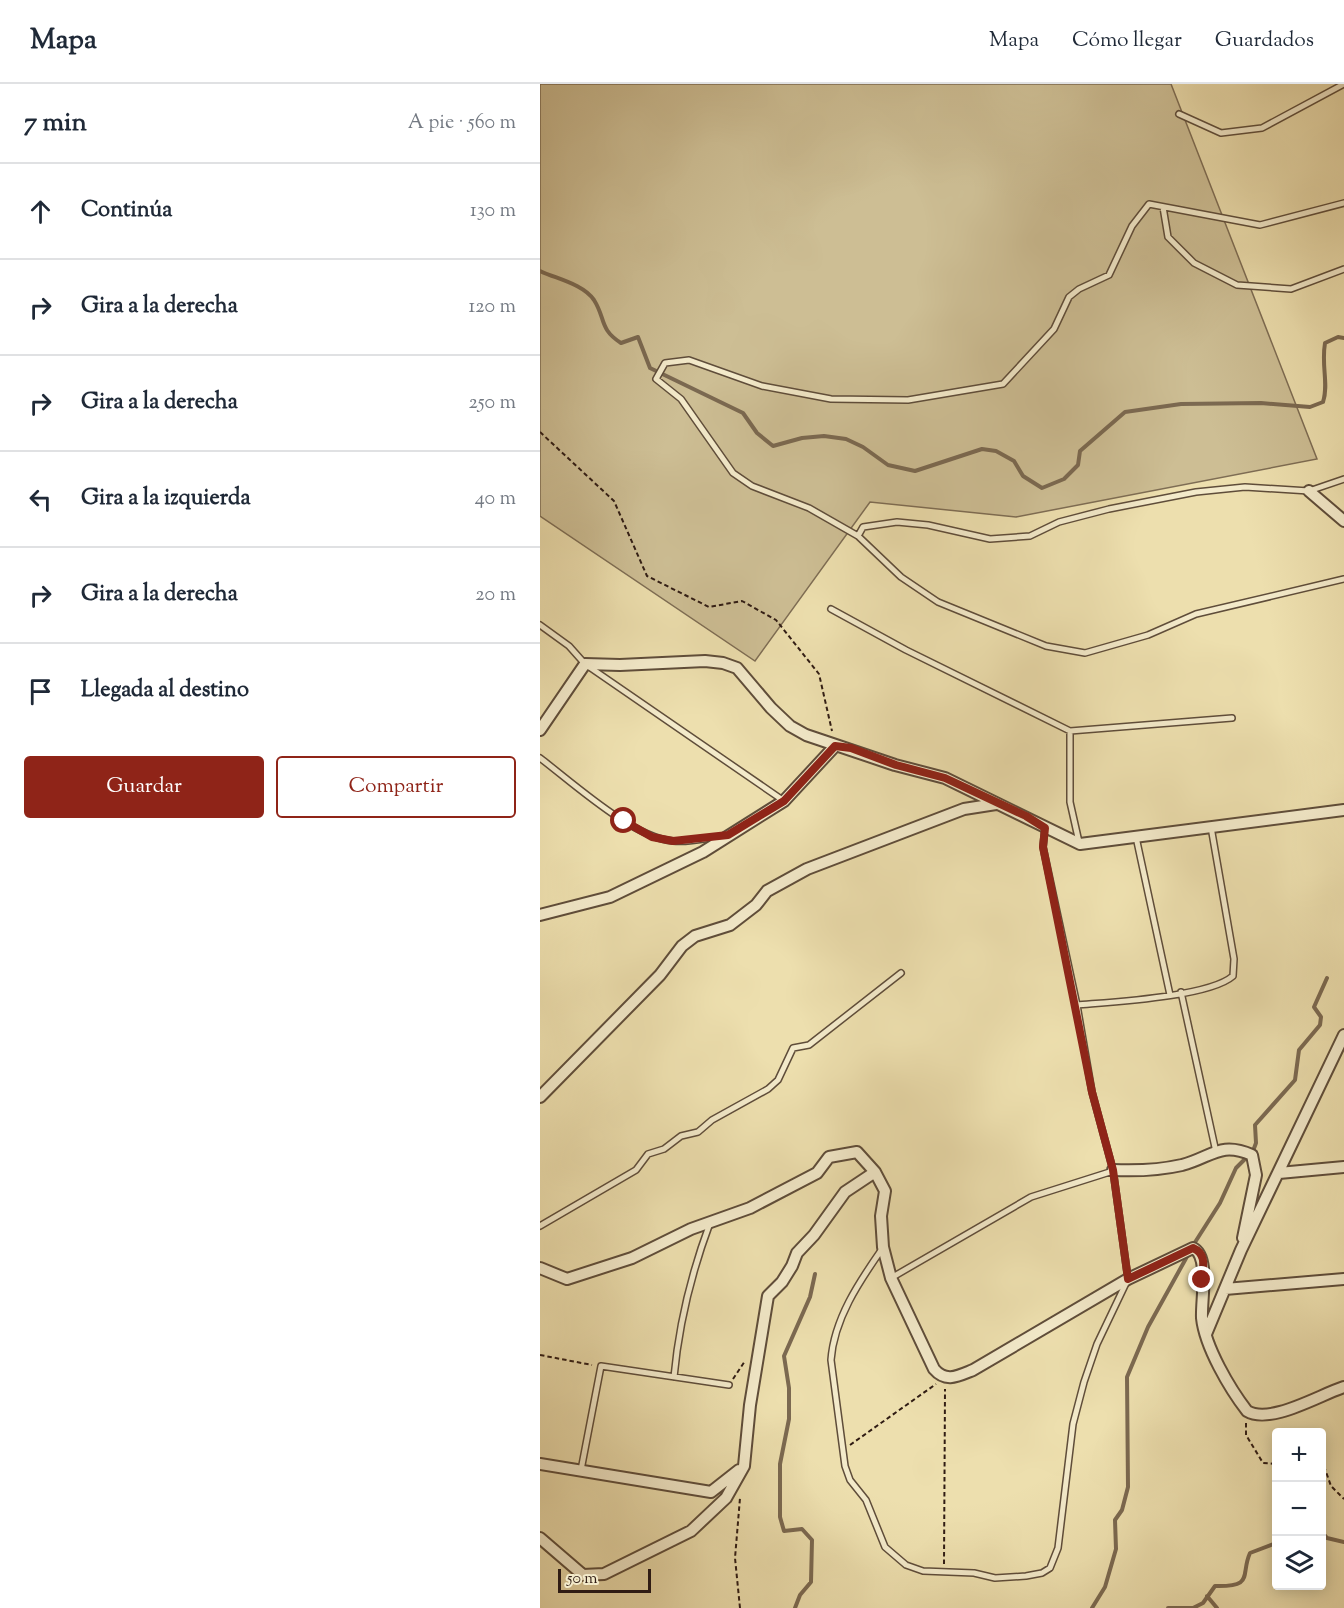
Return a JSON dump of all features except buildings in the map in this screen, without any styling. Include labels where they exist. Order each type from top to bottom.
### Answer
[{"type":"street","points":[[1309,491],[1344,521]]},
{"type":"street","points":[[540,730],[585,664],[705,661],[723,663],[736,668],[752,689],[790,726],[835,746],[851,748],[896,765],[945,778],[1080,844],[1344,810]]},
{"type":"street","points":[[540,915],[610,897],[683,863],[784,801],[835,746]]},
{"type":"street","points":[[540,1096],[660,975],[682,946],[695,936],[730,925],[756,904],[767,891],[807,868],[964,809],[996,804]]},
{"type":"street","points":[[1206,1334],[1241,1250],[1344,1035]]},
{"type":"street","points":[[1113,1170],[1138,1171],[1183,1165],[1216,1152],[1236,1148],[1252,1155],[1256,1175],[1241,1250]]},
{"type":"street","points":[[540,1268],[567,1279],[632,1258],[711,1222],[750,1208],[817,1173],[829,1157],[858,1152],[875,1172],[885,1191],[881,1216],[883,1247],[891,1278],[934,1369],[946,1377],[953,1378],[973,1370],[1128,1279],[1160,1266],[1186,1249],[1198,1251],[1204,1259],[1202,1301],[1206,1334],[1220,1367],[1247,1412],[1254,1416],[1270,1416],[1344,1387]]},
{"type":"street","points":[[1279,1173],[1344,1167]]},
{"type":"street","points":[[540,1538],[583,1575],[604,1574],[690,1531],[726,1498],[744,1466],[750,1405],[768,1296],[782,1282],[792,1266],[796,1252],[814,1235],[845,1192],[875,1172]]},
{"type":"street","points":[[1225,1289],[1344,1279]]},
{"type":"street","points":[[540,1464],[711,1492],[744,1466]]},
{"type":"lane","points":[[1179,114],[1221,133],[1262,128],[1344,84]]},
{"type":"lane","points":[[1344,203],[1260,225],[1149,204],[1132,226],[1109,275],[1079,289],[1069,297],[1054,328],[1003,384],[908,400],[831,399],[762,386],[689,360],[665,363],[656,379],[681,399],[734,473],[752,486],[809,508],[858,536],[901,577],[938,602],[1046,646],[1085,653],[1148,635],[1196,614],[1344,579]]},
{"type":"lane","points":[[1163,207],[1168,237],[1194,263],[1237,285],[1291,289],[1344,269]]},
{"type":"lane","points":[[858,536],[862,527],[897,522],[928,525],[990,539],[1030,536],[1059,522],[1109,508],[1196,492],[1245,487],[1309,491],[1344,479]]},
{"type":"lane","points":[[831,609],[906,650],[1070,731],[1232,718]]},
{"type":"lane","points":[[540,625],[569,646],[585,664],[784,801]]},
{"type":"lane","points":[[1070,731],[1070,802],[1080,844]]},
{"type":"lane","points":[[540,758],[624,821],[652,837],[673,841],[728,835]]},
{"type":"lane","points":[[1077,1005],[1170,995],[1227,982],[1233,976],[1235,968],[1210,826]]},
{"type":"lane","points":[[883,1247],[861,1280],[832,1344],[831,1360],[843,1450],[850,1480],[866,1500],[885,1547],[906,1565],[944,1572],[974,1573],[995,1578],[1042,1573],[1050,1568],[1058,1548],[1073,1424],[1084,1382],[1097,1344],[1128,1279],[1113,1170],[1092,1092],[1077,1005],[1043,847],[1045,828]]},
{"type":"lane","points":[[1136,837],[1170,995]]},
{"type":"lane","points":[[540,1226],[573,1204],[636,1170],[648,1154],[664,1149],[681,1136],[698,1132],[712,1120],[768,1089],[778,1080],[793,1048],[809,1045],[901,973]]},
{"type":"lane","points":[[1181,992],[1216,1152]]},
{"type":"lane","points":[[891,1278],[1031,1197],[1113,1170]]},
{"type":"lane","points":[[674,1377],[679,1328],[691,1275],[711,1222]]},
{"type":"lane","points":[[581,1470],[601,1366],[729,1385]]},
{"type":"path","points":[[540,432],[614,501],[647,576],[709,607],[742,601],[776,620],[819,674],[835,746]]},
{"type":"path","points":[[540,1355],[601,1366]]},
{"type":"path","points":[[843,1450],[946,1377]]},
{"type":"path","points":[[944,1572],[946,1377]]},
{"type":"path","points":[[1247,1412],[1246,1436],[1263,1463],[1272,1464]]},
{"type":"path","points":[[1326,1472],[1331,1486],[1344,1499]]},
{"type":"path","points":[[740,1608],[735,1558],[741,1492]]},
{"type":"shaded area","points":[[540,84],[1171,84],[1317,459],[1016,517],[870,502],[755,661],[540,516]]},
{"type":"waterway","points":[[540,271],[577,286],[589,294],[598,307],[609,333],[621,343],[638,337],[650,368],[743,413],[757,433],[773,446],[802,438],[824,436],[846,439],[863,447],[888,465],[915,471],[982,449],[996,451],[1014,461],[1023,476],[1042,488],[1064,479],[1078,465],[1080,451],[1125,412],[1181,404],[1261,403],[1310,407],[1323,402],[1325,343],[1338,337],[1344,338]]},
{"type":"waterway","points":[[1192,1247],[1220,1203],[1236,1168],[1253,1151],[1256,1143],[1255,1125],[1295,1080],[1299,1050],[1320,1025],[1321,1017],[1314,1007],[1327,978]]},
{"type":"waterway","points":[[1092,1608],[1105,1587],[1116,1549],[1115,1520],[1122,1510],[1128,1487],[1127,1377],[1148,1327],[1189,1253]]},
{"type":"waterway","points":[[795,1608],[800,1595],[811,1582],[812,1540],[802,1529],[784,1531],[780,1517],[780,1464],[789,1419],[789,1388],[784,1356],[810,1297],[815,1274]]},
{"type":"waterway","points":[[1325,1536],[1344,1542]]},
{"type":"waterway","points":[[1168,1608],[1193,1608],[1203,1603],[1215,1586],[1228,1586],[1241,1582],[1250,1553],[1272,1545]]},
{"type":"waterway","points":[[1207,1596],[1217,1608]]},
{"type":"route","points":[[624,821],[652,837],[673,841],[728,835],[784,801],[835,746],[851,748],[896,765],[945,778],[996,804],[1026,816],[1045,828],[1043,847],[1077,1005],[1092,1092],[1113,1170],[1128,1279],[1160,1266],[1186,1249],[1193,1248],[1204,1259],[1202,1280]]}]
